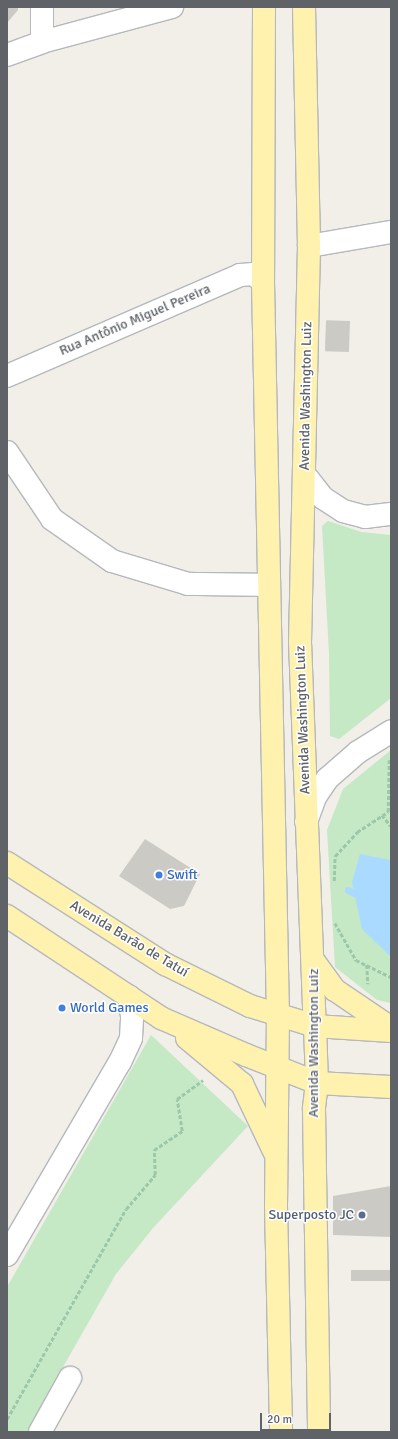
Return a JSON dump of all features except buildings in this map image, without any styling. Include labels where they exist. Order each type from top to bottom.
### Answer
[{"type":"main road","points":[[264,7],[263,282],[278,1015],[276,1156],[281,1432]]},
{"type":"main road","name":"Avenida Washington Luiz","points":[[304,7],[309,246],[305,476],[300,642],[317,1083],[314,1109],[318,1432]]},
{"type":"main road","name":"Avenida Barão de Tatuí","points":[[7,863],[165,964],[250,1006],[315,1026],[391,1030]]},
{"type":"main road","points":[[7,916],[161,1018],[242,1084],[276,1156]]},
{"type":"main road","points":[[313,960],[335,990],[391,1030]]},
{"type":"main road","points":[[161,1018],[317,1083],[391,1087]]},
{"type":"street","points":[[42,7],[42,42]]},
{"type":"street","points":[[7,56],[42,42],[172,7]]},
{"type":"street","points":[[309,246],[391,232]]},
{"type":"street","name":"Rua Antônio Miguel Pereira","points":[[7,376],[240,275],[254,274],[263,282]]},
{"type":"street","points":[[7,452],[52,519],[112,561],[188,584],[269,585]]},
{"type":"street","points":[[305,476],[324,498],[343,512],[366,517],[391,514]]},
{"type":"street","points":[[306,823],[315,797],[327,778],[358,752],[390,731]]},
{"type":"street","points":[[7,1255],[123,1056],[131,1038],[132,1016],[129,996]]},
{"type":"street","points":[[40,1432],[70,1378]]},
{"type":"path","points":[[334,887],[336,856],[357,832],[388,812],[390,731]]},
{"type":"path","points":[[382,815],[391,826]]},
{"type":"path","points":[[332,918],[356,960],[391,977]]},
{"type":"path","points":[[7,1419],[126,1209],[155,1175],[154,1150],[182,1131],[177,1099],[206,1078]]},
{"type":"green space","points":[[328,521],[361,532],[391,535],[391,698],[339,739],[330,736],[329,654],[322,526]]},
{"type":"green space","points":[[391,750],[391,1003],[377,1000],[335,967],[327,830],[343,789]]},
{"type":"green space","points":[[151,1035],[248,1126],[153,1228],[116,1274],[26,1432],[7,1432],[7,1287]]},
{"type":"water","points":[[360,854],[391,860],[391,957],[362,929],[352,882]]},
{"type":"waterway","points":[[348,890],[362,897]]},
{"type":"place","name":"Swift","points":[[159,875]]},
{"type":"place","name":"World Games","points":[[62,1008]]},
{"type":"place","name":"Superposto JC","points":[[362,1215]]}]
